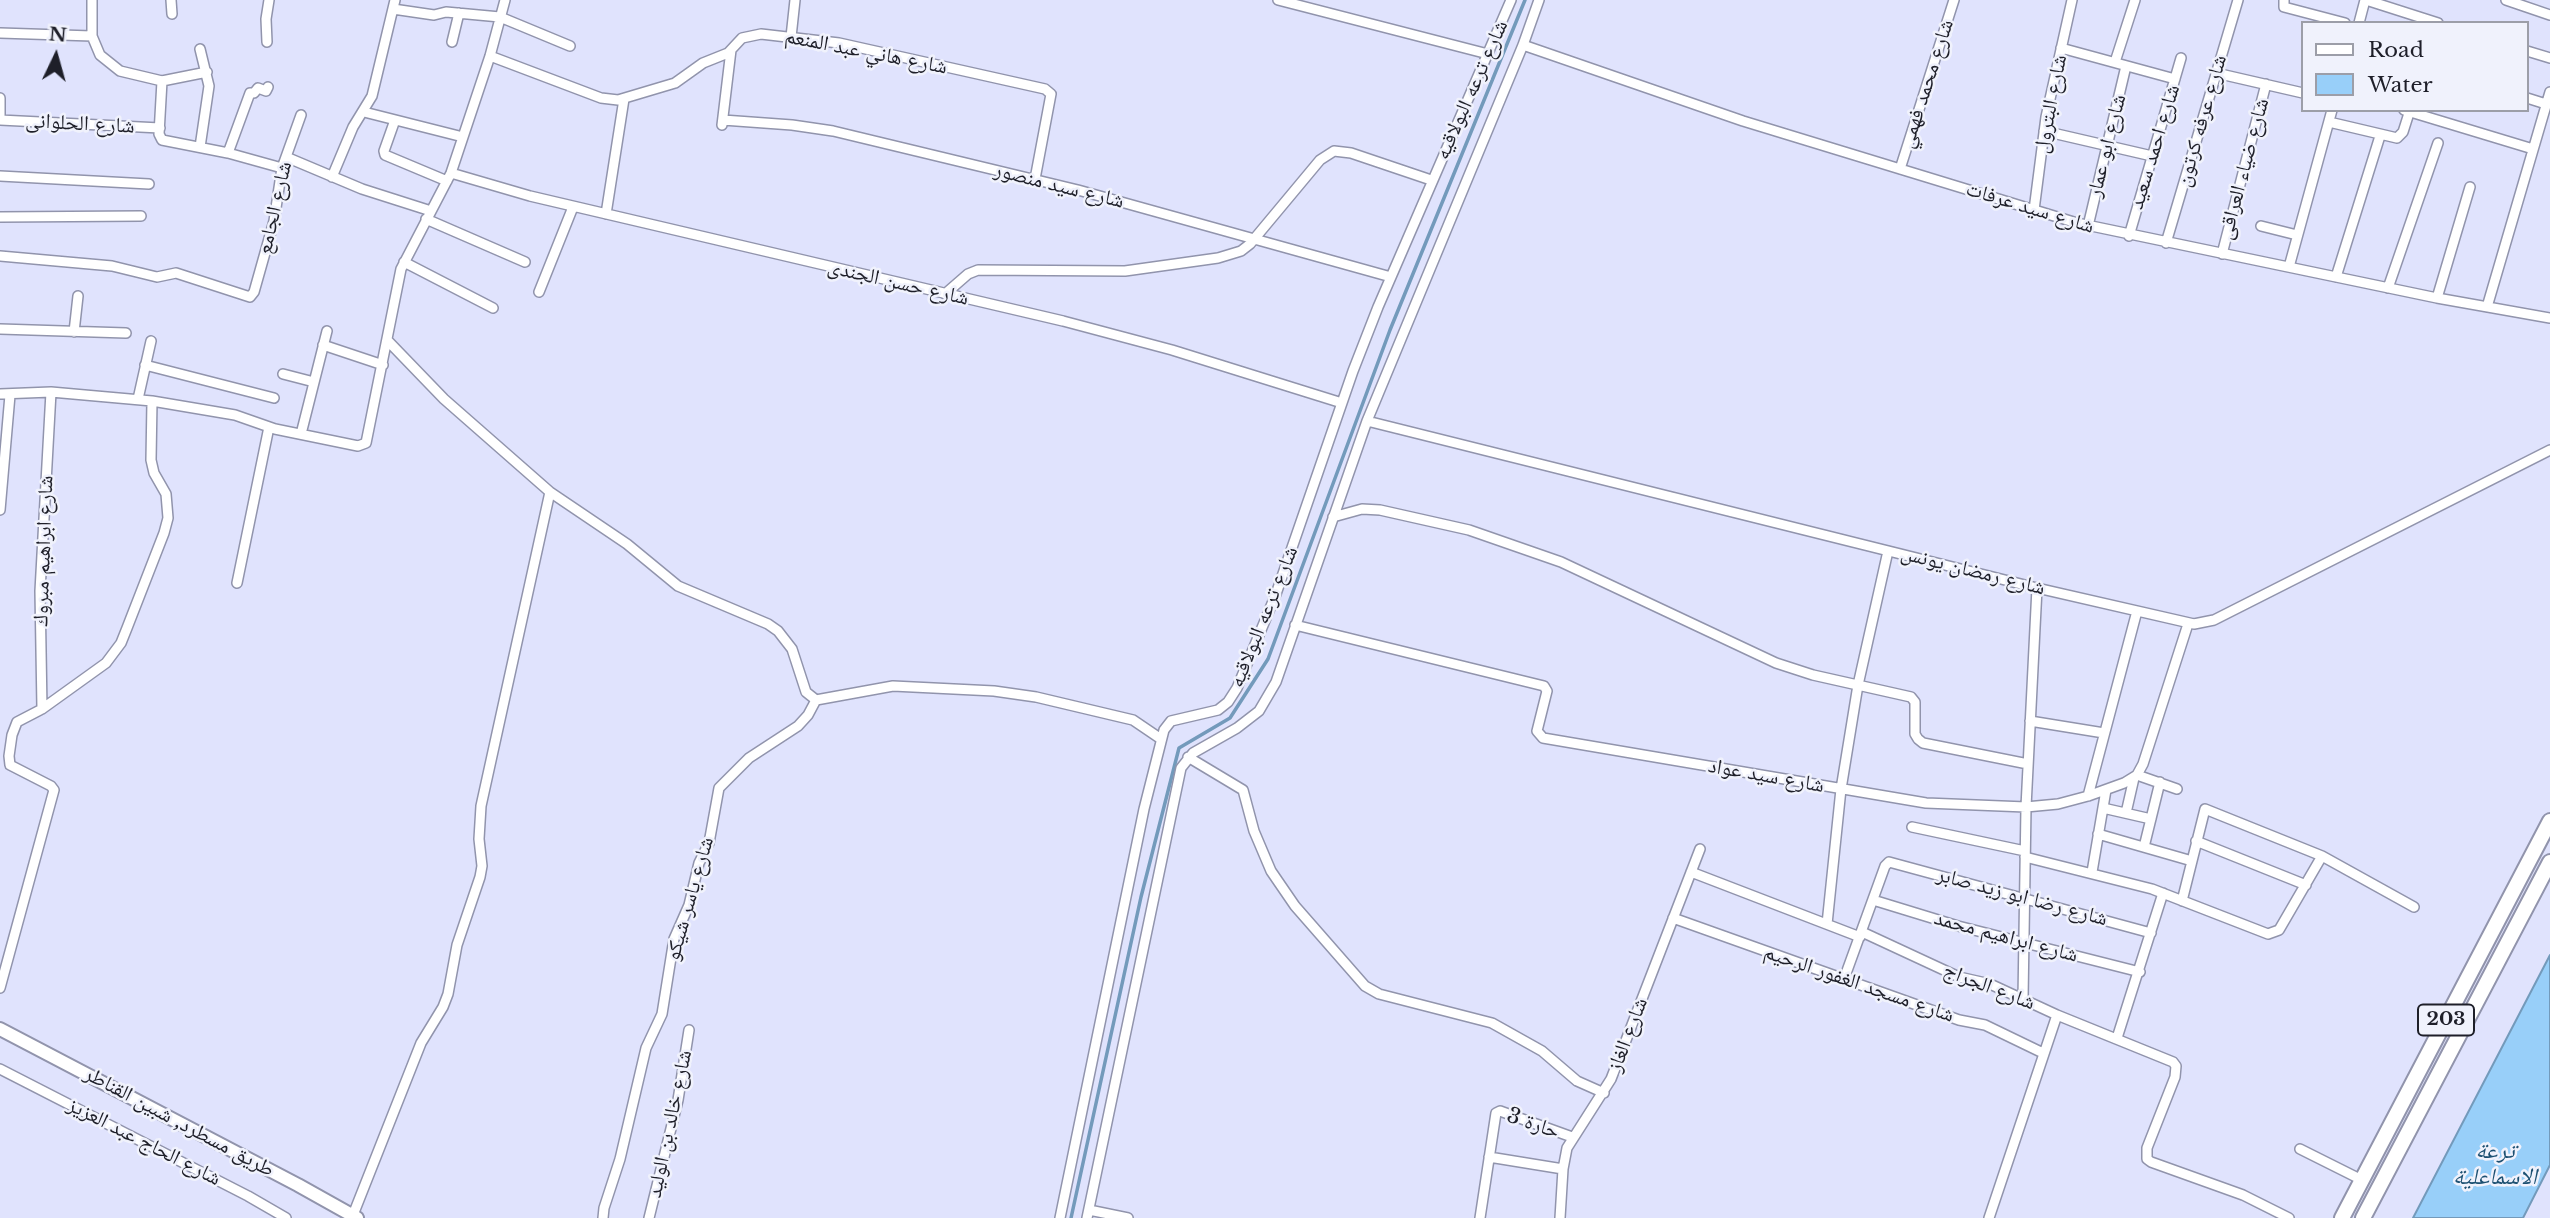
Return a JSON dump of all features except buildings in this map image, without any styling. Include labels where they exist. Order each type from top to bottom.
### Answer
[{"type":"main road","name":"203","points":[[2342,1218],[2550,821]]},
{"type":"main road","name":"203","points":[[2363,1218],[2550,862]]},
{"type":"main road","name":"طريق مسطرد, شبين القناطر","points":[[0,1029],[355,1217]]},
{"type":"street","points":[[92,0],[92,36],[100,55],[112,67],[162,81],[207,72]]},
{"type":"street","points":[[171,0],[172,14]]},
{"type":"street","points":[[267,42],[269,0]]},
{"type":"street","points":[[0,510],[5,395],[51,392],[138,399],[234,415],[269,427],[358,446],[366,443],[404,262],[449,177],[490,56],[505,0]]},
{"type":"street","points":[[791,37],[795,0]]},
{"type":"street","points":[[1279,0],[1488,54]]},
{"type":"street","name":"شارع ترعه البولاقيه","points":[[1161,739],[1171,721],[1218,710],[1237,688],[1276,594],[1342,403],[1391,277],[1511,0]]},
{"type":"street","name":"شارع ترعه البولاقيه","points":[[1188,757],[1237,728],[1259,711],[1276,682],[1367,421],[1523,45],[1539,0]]},
{"type":"street","name":"شارع محمد فهمي","points":[[1900,169],[1954,0]]},
{"type":"street","name":"شارع البترول","points":[[2034,210],[2044,131],[2072,0]]},
{"type":"street","name":"شارع ابو عمار","points":[[2115,62],[2135,0]]},
{"type":"street","name":"شارع عرفه كرتون","points":[[2166,243],[2238,0]]},
{"type":"street","points":[[2360,21],[2366,0],[2432,21]]},
{"type":"street","points":[[2506,0],[2550,15]]},
{"type":"street","points":[[332,177],[353,127],[364,112],[375,88],[394,4],[434,15],[446,12],[500,16],[570,46]]},
{"type":"street","points":[[2285,4],[2338,21]]},
{"type":"street","points":[[452,42],[459,13]]},
{"type":"street","points":[[0,33],[92,36]]},
{"type":"street","name":"شارع هاني عبد المنعم","points":[[490,56],[601,98],[624,99],[675,83],[703,63],[725,55],[742,38],[755,34],[839,43],[1049,90],[1035,179]]},
{"type":"street","name":"شارع سيد عرفات","points":[[1523,45],[1744,121],[2088,226],[2438,298],[2550,318]]},
{"type":"street","points":[[2061,48],[2175,79]]},
{"type":"street","points":[[200,49],[207,72],[209,98],[200,147]]},
{"type":"street","name":"شارع سيد منصور","points":[[731,50],[723,123],[826,130],[1035,179],[1391,277]]},
{"type":"street","points":[[2529,52],[2550,58]]},
{"type":"street","name":"شارع احمد سعيد","points":[[2129,236],[2181,58]]},
{"type":"street","name":"شارع ابو عمار","points":[[2088,226],[2126,66]]},
{"type":"street","points":[[2216,73],[2302,93]]},
{"type":"street","points":[[162,81],[160,136],[164,141],[228,153],[282,168]]},
{"type":"street","name":"شارع ضياء العراقى","points":[[2222,254],[2266,84]]},
{"type":"street","points":[[228,153],[250,93],[254,93],[257,88],[266,91],[268,87]]},
{"type":"street","points":[[2487,307],[2550,92]]},
{"type":"street","points":[[0,98],[0,118]]},
{"type":"street","points":[[606,214],[624,99]]},
{"type":"street","points":[[2529,99],[2546,104]]},
{"type":"street","points":[[364,112],[463,137]]},
{"type":"street","points":[[2289,267],[2332,112]]},
{"type":"street","points":[[2329,122],[2391,138],[2401,136],[2408,112]]},
{"type":"street","points":[[2411,112],[2533,149]]},
{"type":"street","name":"شارع الجامع","points":[[0,256],[118,267],[157,277],[176,273],[246,297],[253,294],[274,221],[282,168],[301,115]]},
{"type":"street","name":"شارع الحلوانى","points":[[0,118],[160,128]]},
{"type":"street","name":"شارع حسن الجندى","points":[[394,120],[384,148],[385,155],[449,177],[1063,321],[1161,347],[1342,403]]},
{"type":"street","points":[[2044,131],[2152,156]]},
{"type":"street","points":[[2336,277],[2380,136]]},
{"type":"street","points":[[2388,288],[2438,143]]},
{"type":"street","points":[[945,294],[972,271],[1144,270],[1218,258],[1241,251],[1320,160],[1334,151],[1351,153],[1431,180]]},
{"type":"street","points":[[286,157],[428,215],[525,262]]},
{"type":"street","points":[[0,176],[149,184]]},
{"type":"street","points":[[2438,298],[2470,187]]},
{"type":"street","points":[[539,292],[573,206]]},
{"type":"street","points":[[0,217],[141,216]]},
{"type":"street","points":[[2261,226],[2297,235]]},
{"type":"street","points":[[404,262],[493,308]]},
{"type":"street","points":[[74,331],[78,296]]},
{"type":"street","points":[[0,329],[126,333]]},
{"type":"street","points":[[301,434],[327,331]]},
{"type":"street","points":[[138,399],[150,341]]},
{"type":"street","points":[[388,341],[444,399],[550,492],[627,544],[678,586],[768,624],[778,631],[792,649],[806,692],[816,700],[893,686],[994,691],[1036,697],[1133,720],[1161,739],[1144,809],[1060,1218]]},
{"type":"street","points":[[323,345],[383,365]]},
{"type":"street","points":[[145,365],[274,398]]},
{"type":"street","points":[[282,374],[314,382]]},
{"type":"street","name":"شارع ابراهيم مبروك","points":[[42,709],[40,591],[51,392]]},
{"type":"street","points":[[0,988],[54,790],[10,765],[10,745],[17,722],[42,709],[106,663],[127,628],[161,544],[168,508],[166,494],[150,460],[152,401]]},
{"type":"street","name":"شارع رمضان يونس","points":[[1367,421],[2188,624],[2214,620],[2550,450]]},
{"type":"street","points":[[237,583],[269,427]]},
{"type":"street","points":[[355,1217],[421,1043],[446,1001],[457,945],[480,877],[481,806],[550,492]]},
{"type":"street","points":[[1333,517],[1370,508],[1469,530],[1574,567],[1776,663],[1812,675],[1914,699],[1915,734],[1923,743],[2028,764]]},
{"type":"street","points":[[1827,924],[1841,789],[1858,685],[1888,551]]},
{"type":"street","points":[[2023,999],[2026,807],[2037,588]]},
{"type":"street","points":[[2088,796],[2137,611]]},
{"type":"street","points":[[2126,813],[2188,624]]},
{"type":"street","name":"شارع سيد عواد","points":[[1295,625],[1544,686],[1547,691],[1537,731],[1542,738],[1934,804],[2026,807],[2058,804],[2106,790],[2136,777]]},
{"type":"street","name":"شارع ياسر شيكو","points":[[603,1218],[646,1048],[662,1014],[674,939],[689,905],[699,863],[710,839],[719,788],[749,758],[798,726],[808,716],[816,700]]},
{"type":"street","points":[[2030,721],[2104,733]]},
{"type":"street","points":[[1128,1218],[1088,1214],[1175,788],[1181,768],[1188,757],[1243,790],[1258,842],[1271,871],[1294,906],[1365,986],[1378,994],[1492,1023],[1542,1051],[1577,1081],[1604,1093]]},
{"type":"street","points":[[2136,777],[2177,789]]},
{"type":"street","points":[[2144,847],[2160,782]]},
{"type":"street","points":[[2092,872],[2106,790]]},
{"type":"street","points":[[2102,808],[2151,819]]},
{"type":"street","points":[[2182,901],[2205,810],[2322,856],[2414,907]]},
{"type":"street","points":[[1912,827],[2025,854],[2163,893],[2264,934],[2279,930],[2322,856]]},
{"type":"street","points":[[2098,834],[2192,861]]},
{"type":"street","points":[[2196,841],[2306,885]]},
{"type":"street","name":"شارع الغاز","points":[[1560,1218],[1563,1170],[1572,1137],[1604,1093],[1700,849]]},
{"type":"street","name":"شارع رضا ابو زيد صابر","points":[[1873,900],[1885,866],[1892,862],[2151,933]]},
{"type":"street","name":"شارع الجراج","points":[[1691,872],[1861,935],[1959,977],[1990,984],[2057,1015],[2156,1054],[2176,1066],[2175,1077],[2147,1149],[2147,1159],[2151,1163],[2243,1195],[2288,1218]]},
{"type":"street","points":[[2118,1038],[2163,893]]},
{"type":"street","points":[[1844,979],[1873,900]]},
{"type":"street","name":"شارع ابراهيم محمد","points":[[1873,900],[2024,943],[2140,972]]},
{"type":"street","name":"شارع مسجد الغفور الرحيم","points":[[1673,918],[1959,1020],[1986,1025],[2043,1053]]},
{"type":"street","points":[[1989,1218],[2057,1015]]},
{"type":"street","name":"شارع خالد بن الوليد","points":[[649,1218],[678,1100],[689,1030]]},
{"type":"street","name":"شارع الحاج عبد العزيز","points":[[0,1069],[200,1170],[286,1218]]},
{"type":"street","name":"حارة 3","points":[[1489,1157],[1496,1115],[1500,1111],[1572,1137]]},
{"type":"street","points":[[2300,1149],[2362,1180]]},
{"type":"street","points":[[1480,1218],[1489,1157],[1563,1170]]},
{"type":"water","name":"ترعة الاسماعلية","points":[[2550,955],[2550,1165],[2523,1218],[2413,1218]]},
{"type":"waterway","points":[[1071,1218],[1141,897],[1179,748],[1230,718],[1268,659],[1390,330],[1525,0]]}]
